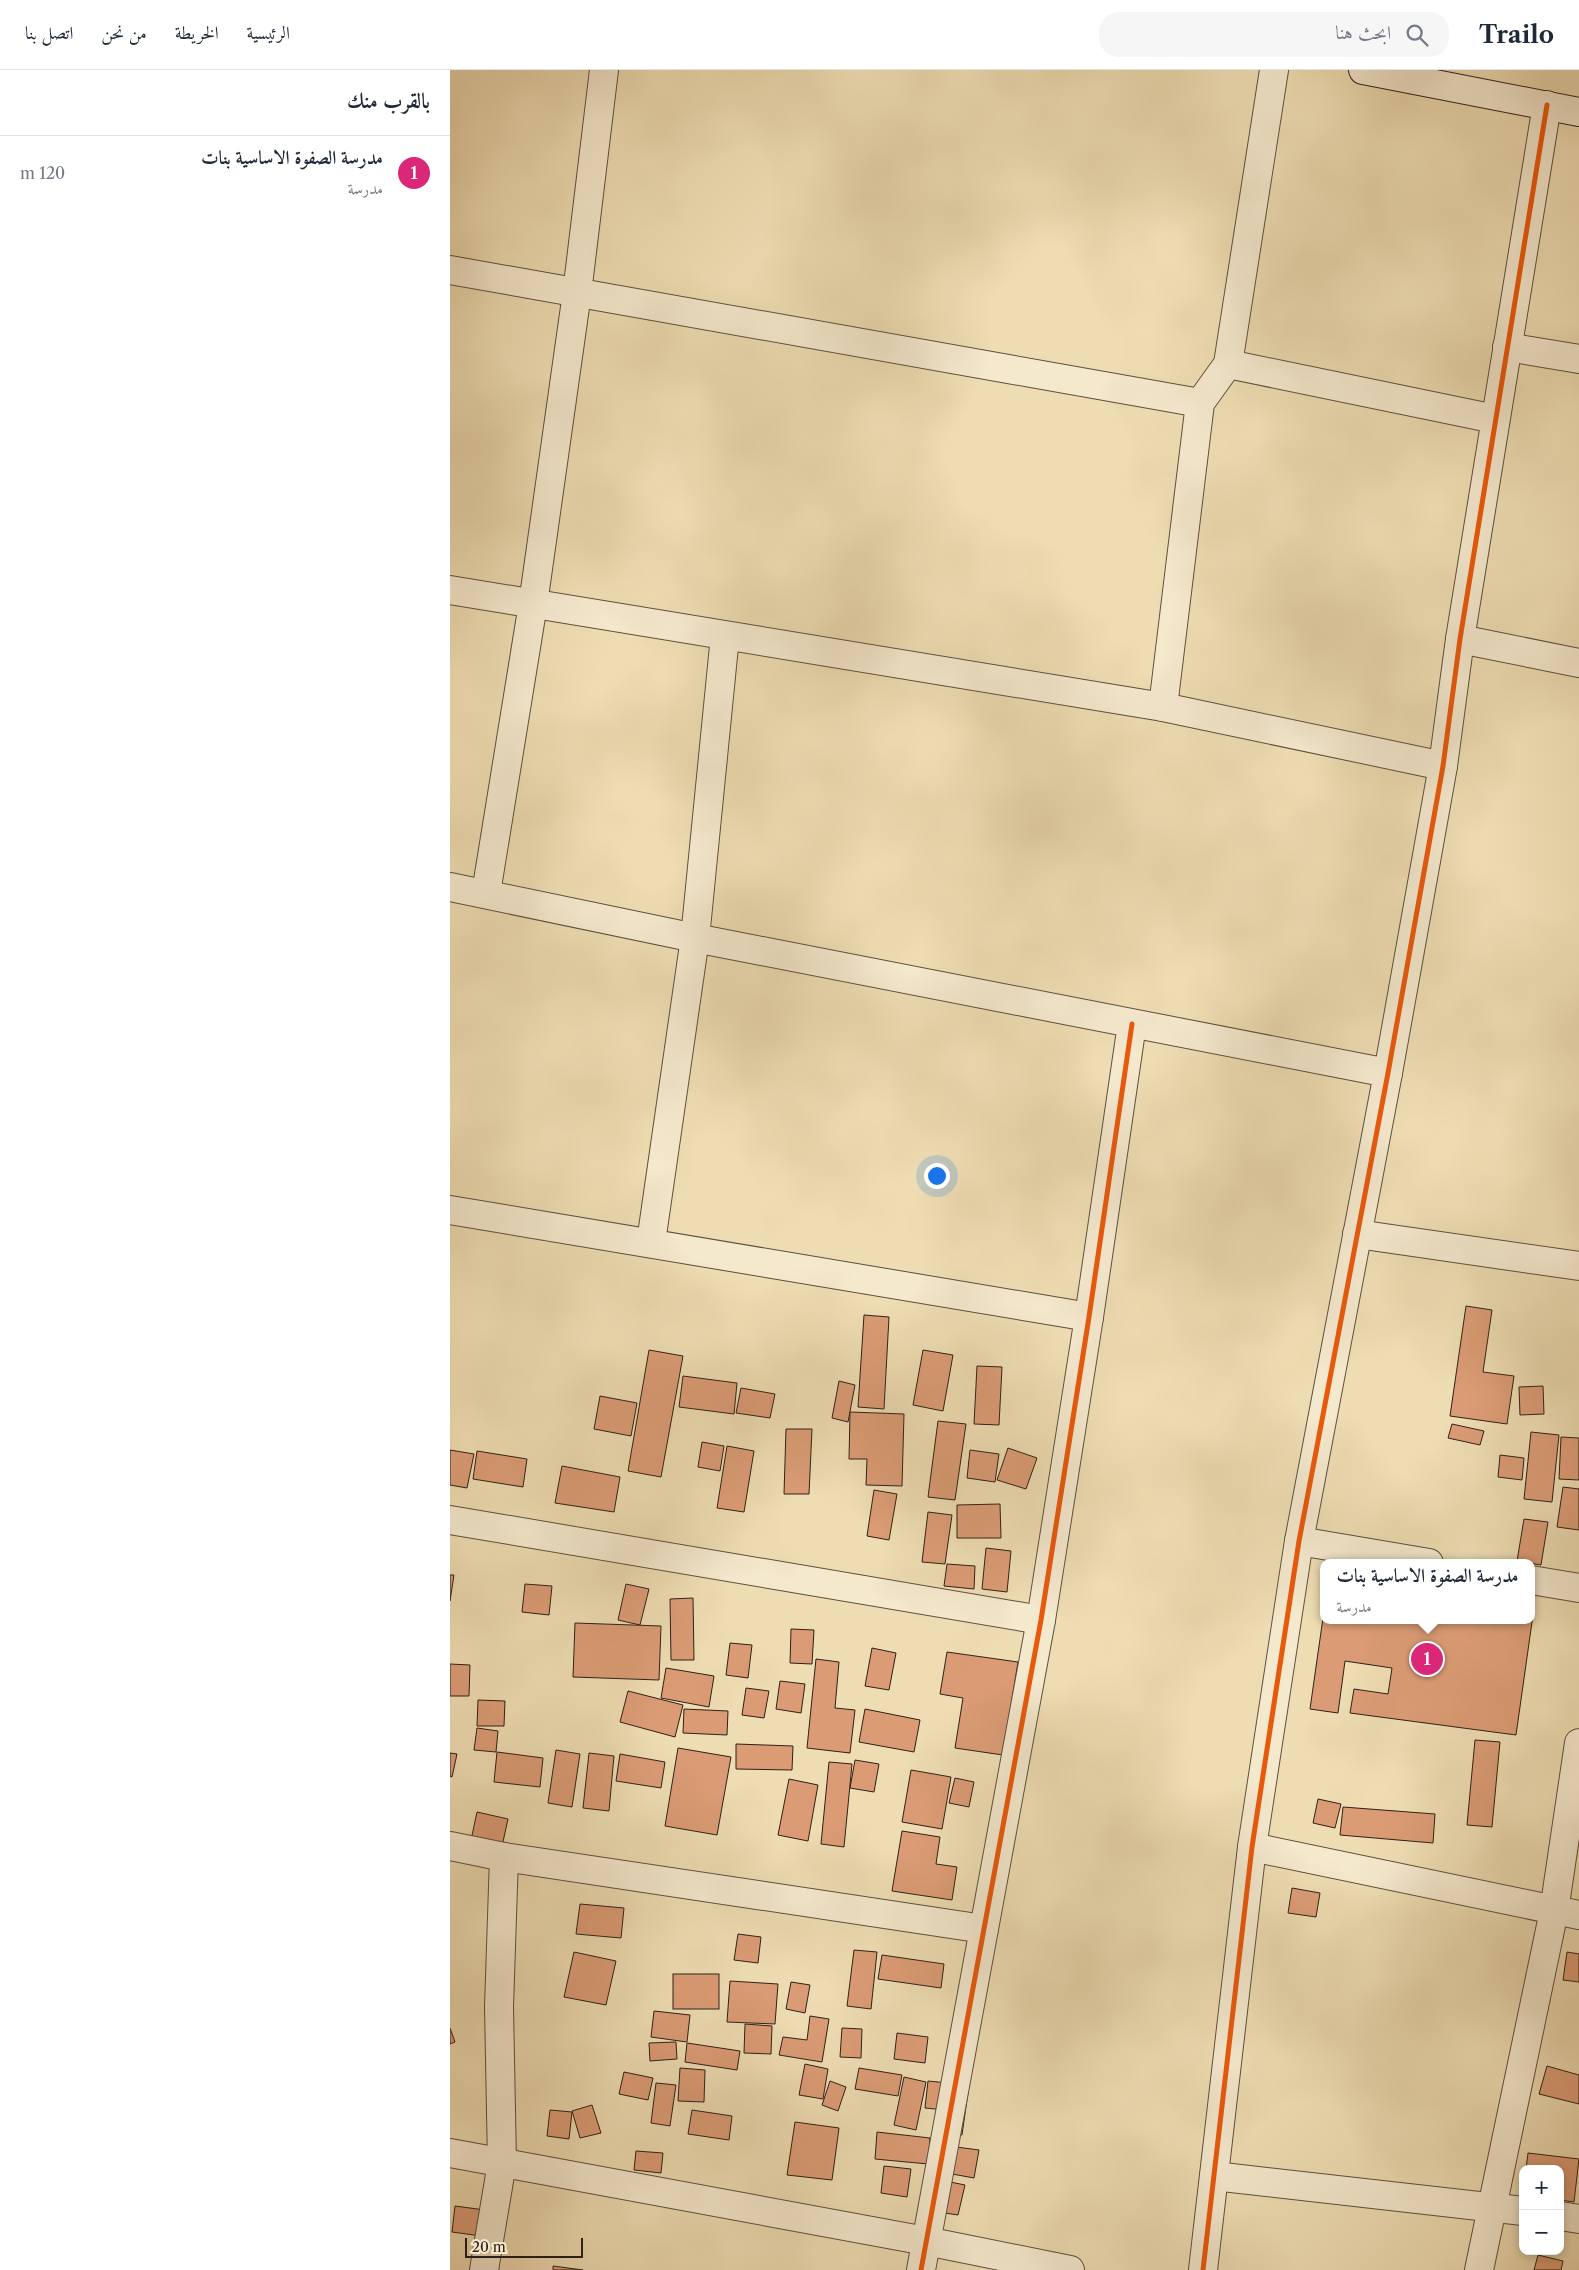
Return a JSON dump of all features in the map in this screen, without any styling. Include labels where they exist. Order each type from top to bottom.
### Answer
[{"type":"street","points":[[486,893],[533,604],[577,293],[604,70]]},
{"type":"street","points":[[1163,707],[1200,404],[1228,364],[1274,70]]},
{"type":"street","points":[[1363,70],[1579,112]]},
{"type":"street","points":[[1203,2270],[1252,1847],[1299,1541],[1388,1073],[1443,766],[1460,639],[1547,105]]},
{"type":"street","points":[[450,270],[1200,404]]},
{"type":"street","points":[[1507,347],[1579,359]]},
{"type":"street","points":[[1228,364],[1495,419]]},
{"type":"street","points":[[450,590],[1163,707],[1443,766]]},
{"type":"street","points":[[651,1242],[695,938],[725,636]]},
{"type":"street","points":[[1460,639],[1579,663]]},
{"type":"street","points":[[450,887],[695,938],[1388,1073]]},
{"type":"street","points":[[920,2270],[1041,1620],[1089,1317],[1132,1024]]},
{"type":"street","points":[[450,1210],[651,1242],[1089,1317]]},
{"type":"street","points":[[1357,1234],[1579,1266]]},
{"type":"street","points":[[450,1520],[1041,1620]]},
{"type":"street","points":[[1299,1541],[1405,1559]]},
{"type":"street","points":[[1535,1581],[1579,1588]]},
{"type":"street","points":[[1479,2270],[1491,2206],[1566,1913],[1579,1743]]},
{"type":"street","points":[[450,1846],[504,1857],[984,1929]]},
{"type":"street","points":[[1252,1847],[1566,1913]]},
{"type":"street","points":[[484,2270],[502,2163],[499,2007],[504,1857]]},
{"type":"street","points":[[450,2153],[926,2241],[1070,2270]]},
{"type":"street","points":[[1214,2176],[1519,2210]]},
{"type":"street","points":[[1564,2217],[1579,2219]]},
{"type":"building","points":[[1466,1306],[1492,1310],[1483,1372],[1514,1376],[1507,1424],[1450,1416]]},
{"type":"building","points":[[864,1315],[889,1317],[884,1409],[858,1407]]},
{"type":"building","points":[[649,1350],[683,1356],[661,1477],[628,1471]]},
{"type":"building","points":[[923,1350],[953,1355],[943,1411],[913,1405]]},
{"type":"building","points":[[977,1366],[1002,1367],[999,1425],[974,1424]]},
{"type":"building","points":[[683,1376],[737,1383],[734,1414],[679,1407]]},
{"type":"building","points":[[839,1381],[855,1385],[848,1422],[832,1418]]},
{"type":"building","points":[[1543,1386],[1544,1414],[1520,1415],[1519,1387]]},
{"type":"building","points":[[741,1388],[775,1394],[770,1418],[736,1413]]},
{"type":"building","points":[[600,1396],[637,1403],[631,1436],[594,1429]]},
{"type":"building","points":[[850,1412],[904,1414],[902,1486],[866,1485],[867,1459],[849,1459]]},
{"type":"building","points":[[938,1421],[966,1424],[955,1500],[928,1497]]},
{"type":"building","points":[[1452,1424],[1484,1431],[1480,1445],[1448,1438]]},
{"type":"building","points":[[786,1429],[812,1429],[809,1494],[784,1494]]},
{"type":"building","points":[[1531,1432],[1559,1435],[1552,1502],[1524,1499]]},
{"type":"building","points":[[1561,1437],[1579,1438],[1579,1480],[1559,1479]]},
{"type":"building","points":[[702,1442],[724,1446],[720,1471],[698,1467]]},
{"type":"building","points":[[727,1446],[754,1451],[744,1512],[717,1508]]},
{"type":"building","points":[[1008,1448],[1037,1458],[1026,1489],[997,1480]]},
{"type":"building","points":[[450,1450],[474,1454],[467,1488],[450,1485]]},
{"type":"building","points":[[970,1450],[999,1454],[995,1482],[967,1478]]},
{"type":"building","points":[[477,1451],[527,1459],[523,1487],[473,1479]]},
{"type":"building","points":[[1500,1455],[1524,1458],[1522,1480],[1498,1477]]},
{"type":"building","points":[[562,1466],[620,1477],[614,1512],[555,1503]]},
{"type":"building","points":[[1563,1487],[1579,1489],[1579,1530],[1557,1527]]},
{"type":"building","points":[[874,1490],[897,1494],[889,1540],[867,1536]]},
{"type":"building","points":[[1000,1504],[1001,1538],[957,1538],[957,1505]]},
{"type":"building","points":[[928,1512],[952,1515],[945,1564],[922,1562]]},
{"type":"building","points":[[1524,1519],[1548,1522],[1541,1565],[1535,1564],[1535,1559],[1517,1559]]},
{"type":"building","points":[[986,1548],[1011,1551],[1007,1592],[982,1589]]},
{"type":"building","points":[[947,1564],[975,1566],[974,1589],[944,1586]]},
{"type":"building","points":[[450,1575],[454,1575],[450,1601]]},
{"type":"building","points":[[525,1584],[552,1586],[549,1615],[522,1612]]},
{"type":"building","points":[[626,1584],[649,1589],[640,1625],[618,1620]]},
{"type":"building","points":[[693,1598],[694,1660],[671,1660],[670,1599]]},
{"type":"building","points":[[575,1623],[661,1626],[659,1680],[573,1677]]},
{"type":"building","points":[[1322,1624],[1532,1624],[1516,1735],[1350,1713],[1354,1689],[1388,1694],[1392,1668],[1345,1661],[1338,1713],[1310,1709]]},
{"type":"building","points":[[791,1629],[814,1630],[812,1664],[790,1663]]},
{"type":"building","points":[[730,1643],[752,1645],[748,1678],[726,1675]]},
{"type":"building","points":[[872,1648],[896,1653],[889,1690],[865,1686]]},
{"type":"building","points":[[947,1652],[1018,1662],[1003,1755],[955,1748],[963,1698],[940,1694]]},
{"type":"building","points":[[816,1659],[839,1662],[835,1708],[855,1710],[850,1753],[807,1748]]},
{"type":"building","points":[[450,1664],[470,1665],[469,1696],[450,1696]]},
{"type":"building","points":[[666,1668],[714,1676],[709,1707],[661,1698]]},
{"type":"building","points":[[780,1681],[805,1684],[801,1713],[776,1709]]},
{"type":"building","points":[[746,1688],[769,1691],[764,1718],[742,1715]]},
{"type":"building","points":[[628,1691],[683,1705],[675,1737],[620,1722]]},
{"type":"building","points":[[478,1700],[505,1701],[504,1726],[477,1726]]},
{"type":"building","points":[[684,1709],[728,1711],[727,1735],[683,1733]]},
{"type":"building","points":[[865,1709],[920,1720],[914,1752],[859,1742]]},
{"type":"building","points":[[477,1728],[498,1731],[496,1752],[474,1750]]},
{"type":"building","points":[[1475,1740],[1500,1742],[1492,1827],[1467,1825]]},
{"type":"building","points":[[736,1744],[793,1746],[792,1770],[736,1769]]},
{"type":"building","points":[[678,1748],[731,1757],[717,1835],[665,1826]]},
{"type":"building","points":[[556,1750],[580,1754],[572,1807],[548,1803]]},
{"type":"building","points":[[497,1752],[543,1758],[540,1787],[494,1782]]},
{"type":"building","points":[[450,1753],[457,1754],[452,1777],[450,1776]]},
{"type":"building","points":[[589,1753],[614,1756],[609,1811],[583,1808]]},
{"type":"building","points":[[620,1754],[665,1762],[661,1788],[616,1781]]},
{"type":"building","points":[[855,1760],[879,1764],[874,1792],[850,1788]]},
{"type":"building","points":[[829,1762],[852,1764],[844,1847],[821,1844]]},
{"type":"building","points":[[911,1770],[951,1777],[942,1829],[902,1822]]},
{"type":"building","points":[[955,1778],[974,1782],[969,1807],[949,1803]]},
{"type":"building","points":[[789,1779],[818,1785],[808,1841],[778,1835]]},
{"type":"building","points":[[1318,1799],[1341,1804],[1335,1828],[1313,1823]]},
{"type":"building","points":[[1343,1807],[1435,1814],[1433,1843],[1340,1835]]},
{"type":"building","points":[[477,1812],[508,1819],[501,1851],[470,1845]]},
{"type":"building","points":[[902,1831],[940,1837],[936,1864],[957,1867],[952,1900],[892,1891]]},
{"type":"building","points":[[1292,1888],[1320,1893],[1316,1917],[1288,1913]]},
{"type":"building","points":[[580,1904],[624,1908],[621,1938],[576,1934]]},
{"type":"building","points":[[738,1934],[761,1937],[758,1963],[734,1960]]},
{"type":"building","points":[[854,1950],[877,1952],[871,2009],[847,2006]]},
{"type":"building","points":[[574,1952],[616,1961],[606,2005],[564,1997]]},
{"type":"building","points":[[1567,1952],[1579,1954],[1579,1982],[1563,1980]]},
{"type":"building","points":[[882,1955],[944,1964],[941,1988],[878,1979]]},
{"type":"building","points":[[673,1974],[719,1974],[719,2009],[673,2009]]},
{"type":"building","points":[[730,1981],[778,1984],[775,2024],[727,2022]]},
{"type":"building","points":[[791,1982],[810,1985],[805,2013],[786,2009]]},
{"type":"building","points":[[654,2011],[690,2015],[687,2042],[651,2037]]},
{"type":"building","points":[[810,2016],[829,2019],[822,2062],[779,2055],[783,2037],[807,2040]]},
{"type":"building","points":[[745,2024],[772,2026],[771,2054],[744,2053]]},
{"type":"building","points":[[450,2028],[455,2042],[450,2044]]},
{"type":"building","points":[[842,2028],[862,2029],[861,2058],[840,2057]]},
{"type":"building","points":[[897,2033],[928,2037],[925,2063],[894,2059]]},
{"type":"building","points":[[676,2042],[677,2059],[650,2061],[649,2043]]},
{"type":"building","points":[[687,2043],[740,2051],[737,2070],[685,2062]]},
{"type":"building","points":[[805,2064],[828,2069],[823,2099],[799,2095]]},
{"type":"building","points":[[1547,2066],[1579,2075],[1579,2104],[1539,2094]]},
{"type":"building","points":[[680,2068],[705,2070],[704,2102],[678,2101]]},
{"type":"building","points":[[859,2068],[902,2075],[898,2096],[855,2089]]},
{"type":"building","points":[[624,2072],[653,2078],[648,2100],[619,2094]]},
{"type":"building","points":[[904,2077],[926,2082],[916,2130],[894,2125]]},
{"type":"building","points":[[830,2081],[846,2087],[838,2111],[822,2105]]},
{"type":"building","points":[[928,2081],[969,2085],[962,2135],[943,2132],[945,2110],[925,2108]]},
{"type":"building","points":[[656,2083],[676,2085],[670,2126],[651,2123]]},
{"type":"building","points":[[592,2105],[601,2133],[580,2138],[572,2111]]},
{"type":"building","points":[[550,2110],[572,2112],[569,2139],[547,2136]]},
{"type":"building","points":[[692,2110],[732,2116],[729,2140],[688,2134]]},
{"type":"building","points":[[795,2122],[839,2128],[832,2180],[787,2175]]},
{"type":"building","points":[[877,2132],[930,2138],[928,2164],[875,2159]]},
{"type":"building","points":[[956,2147],[979,2150],[974,2178],[952,2174]]},
{"type":"building","points":[[636,2151],[663,2153],[661,2173],[634,2170]]},
{"type":"building","points":[[1528,2153],[1579,2159],[1574,2202],[1564,2201],[1564,2165],[1526,2165]]},
{"type":"building","points":[[884,2166],[911,2169],[907,2197],[881,2193]]},
{"type":"building","points":[[945,2181],[965,2185],[958,2215],[938,2212]]},
{"type":"building","points":[[455,2206],[485,2210],[481,2236],[452,2232]]},
{"type":"building","points":[[1538,2255],[1563,2261],[1561,2270],[1534,2270]]},
{"type":"building","points":[[553,2266],[583,2270],[553,2270]]},
{"type":"cycle path","points":[[1203,2270],[1252,1847],[1299,1541],[1388,1073],[1443,766],[1460,639],[1547,105]]},
{"type":"cycle path","points":[[921,2270],[1041,1620],[1089,1317],[1132,1024]]},
{"type":"place","name":"مدرسة الصفوة الاساسية بنات","points":[[1427,1659]]}]
